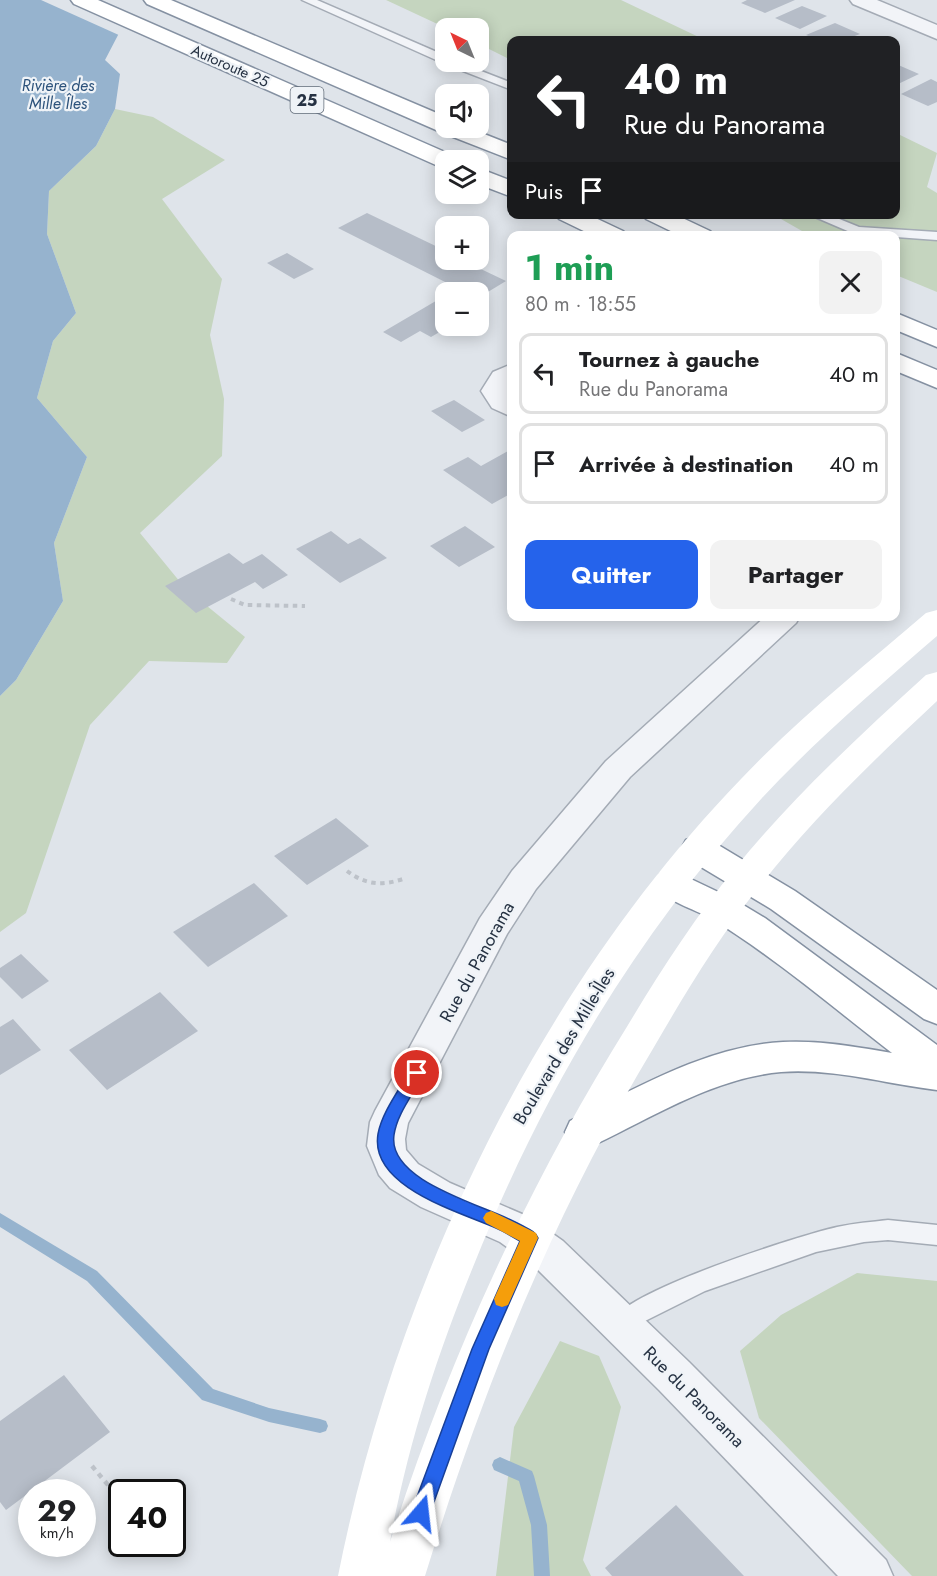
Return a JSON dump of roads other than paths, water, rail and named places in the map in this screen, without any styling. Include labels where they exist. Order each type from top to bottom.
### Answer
[{"type":"main road","name":"Autoroute 25","points":[[81,0],[435,156]]},
{"type":"main road","name":"Autoroute 25","points":[[154,0],[435,120]]},
{"type":"main road","points":[[475,138],[507,151]]},
{"type":"main road","points":[[489,180],[507,188]]},
{"type":"main road","points":[[578,219],[604,231]]},
{"type":"main road","points":[[665,219],[691,231]]},
{"type":"main road","points":[[900,323],[937,339]]},
{"type":"main road","points":[[900,363],[937,380]]},
{"type":"main road","name":"Boulevard des Mille-Îles","points":[[361,1576],[378,1485],[410,1379],[436,1305],[522,1112],[552,1060],[608,970],[646,915],[729,813],[805,736],[937,620]]},
{"type":"main road","points":[[402,1576],[427,1492],[480,1349],[530,1238],[584,1132],[639,1037],[723,909],[747,877],[820,794],[937,683]]},
{"type":"main road","points":[[698,849],[747,877],[937,1009]]},
{"type":"main road","points":[[672,883],[723,909],[753,928],[937,1066]]},
{"type":"main road","points":[[584,1132],[696,1078],[749,1061],[812,1057],[937,1075]]},
{"type":"street","points":[[860,0],[937,33]]},
{"type":"street","points":[[507,375],[502,378],[494,391],[501,402],[507,406]]},
{"type":"street","name":"Rue du Panorama","points":[[780,621],[618,769],[524,880],[492,928],[389,1122],[386,1136],[387,1151],[396,1168],[408,1179],[443,1198],[476,1211],[530,1238],[621,1323],[870,1576]]},
{"type":"lane","points":[[308,0],[435,55]]},
{"type":"lane","points":[[475,72],[507,85]]},
{"type":"lane","points":[[827,219],[857,231]]},
{"type":"lane","points":[[900,234],[937,236]]},
{"type":"lane","points":[[621,1323],[646,1306],[676,1291],[810,1243],[868,1230],[913,1230],[937,1235]]},
{"type":"water","name":"Rivière des Mille Îles","points":[[0,0],[133,0],[129,14],[105,60],[120,74],[115,109],[96,146],[49,191],[47,234],[76,313],[53,341],[37,398],[87,457],[54,543],[63,601],[16,680],[0,696]]},
{"type":"waterway","points":[[0,1219],[92,1276],[208,1395],[269,1415],[320,1426]]},
{"type":"waterway","points":[[500,1465],[526,1476],[539,1525],[542,1576]]}]
